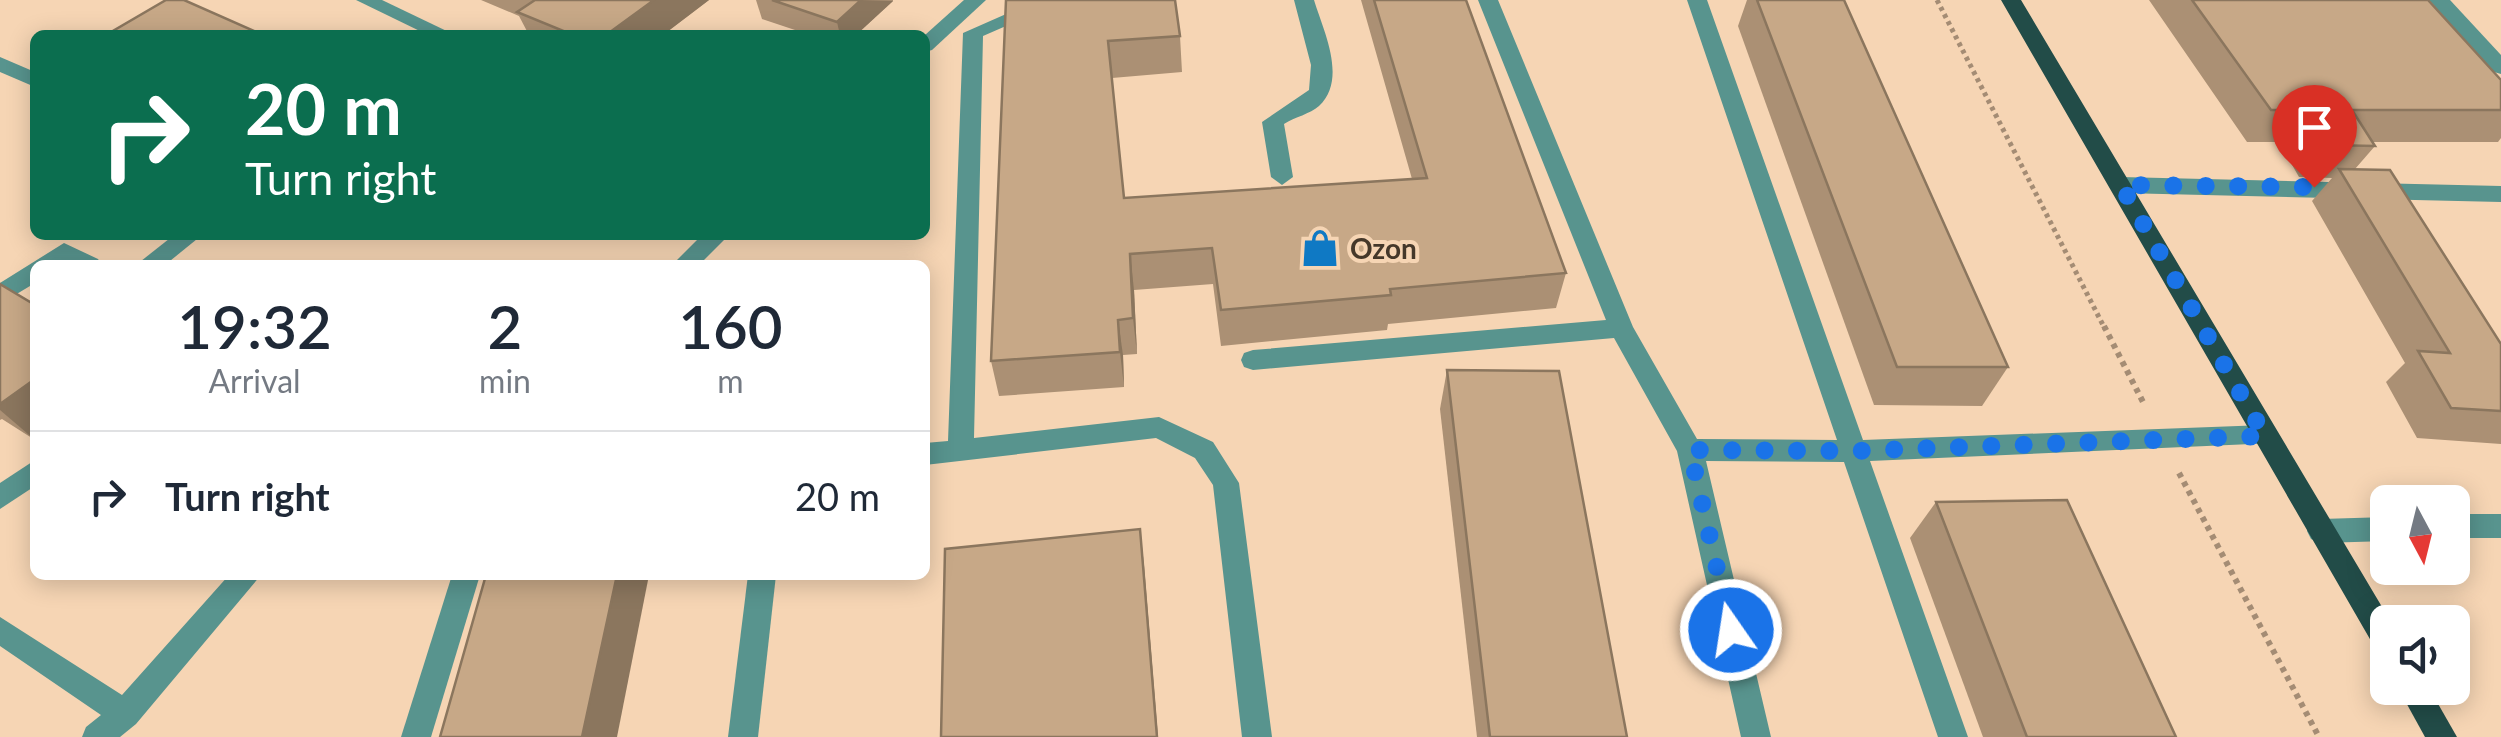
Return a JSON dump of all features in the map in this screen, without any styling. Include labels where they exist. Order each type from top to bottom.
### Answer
[{"type":"main road","points":[[2011,0],[2370,614]]},
{"type":"main road","points":[[2423,705],[2442,737]]},
{"type":"lane","points":[[366,0],[434,30]]},
{"type":"lane","points":[[930,42],[976,0]]},
{"type":"lane","points":[[930,46],[1056,0]]},
{"type":"lane","points":[[1282,177],[1274,122],[1314,98],[1322,88],[1323,74],[1304,0]]},
{"type":"lane","points":[[1488,0],[1621,328],[1690,450],[1756,737]]},
{"type":"lane","points":[[1697,0],[1953,737]]},
{"type":"lane","points":[[2438,0],[2501,68]]},
{"type":"lane","points":[[961,450],[972,33]]},
{"type":"lane","points":[[0,64],[30,78]]},
{"type":"lane","points":[[2121,185],[2392,188],[2501,194]]},
{"type":"lane","points":[[2392,188],[2414,221]]},
{"type":"lane","points":[[155,260],[183,240]]},
{"type":"lane","points":[[690,260],[712,240]]},
{"type":"lane","points":[[52,260],[64,252],[80,260]]},
{"type":"lane","points":[[0,295],[30,274]]},
{"type":"lane","points":[[1253,360],[1621,328]]},
{"type":"lane","points":[[930,453],[1159,427],[1204,450],[1226,483],[1257,737]]},
{"type":"lane","points":[[1690,450],[1853,451],[2265,436]]},
{"type":"lane","points":[[0,498],[30,475]]},
{"type":"lane","points":[[2470,526],[2501,526]]},
{"type":"lane","points":[[2321,531],[2370,529]]},
{"type":"lane","points":[[97,737],[125,714],[244,580]]},
{"type":"lane","points":[[416,737],[464,580]]},
{"type":"lane","points":[[743,737],[761,580]]},
{"type":"lane","points":[[0,630],[125,714]]},
{"type":"path","points":[[1937,0],[2319,737]]},
{"type":"building","points":[[166,0],[184,0],[252,30],[115,30]]},
{"type":"building","points":[[535,0],[654,0],[613,30],[561,30],[517,12]]},
{"type":"building","points":[[772,0],[861,0],[837,22]]},
{"type":"building","points":[[1006,0],[1175,0],[1180,36],[1108,41],[1124,198],[1427,178],[1374,0],[1466,0],[1566,273],[1390,289],[1391,295],[1221,310],[1212,248],[1130,254],[1133,318],[1118,320],[1120,352],[991,361]]},
{"type":"building","points":[[1757,0],[1844,0],[2008,367],[1897,367]]},
{"type":"building","points":[[2192,0],[2428,0],[2501,80],[2501,110],[2352,110],[2375,146],[2325,145],[2304,110],[2271,110]]},
{"type":"building","points":[[2339,169],[2390,170],[2501,344],[2501,411],[2451,408],[2418,351],[2450,353]]},
{"type":"building","points":[[0,284],[30,302],[30,383],[0,404]]},
{"type":"building","points":[[1447,370],[1559,371],[1627,737],[1490,737]]},
{"type":"building","points":[[2067,500],[2176,737],[2027,737],[1936,502]]},
{"type":"building","points":[[1140,529],[1157,737],[941,737],[945,549]]},
{"type":"building","points":[[485,580],[616,580],[582,737],[440,737]]},
{"type":"place","name":"Ozon","points":[[1320,248]]},
{"type":"route","points":[[1731,630],[1690,450],[1853,451],[2265,436],[2121,185],[2314,187]]}]
